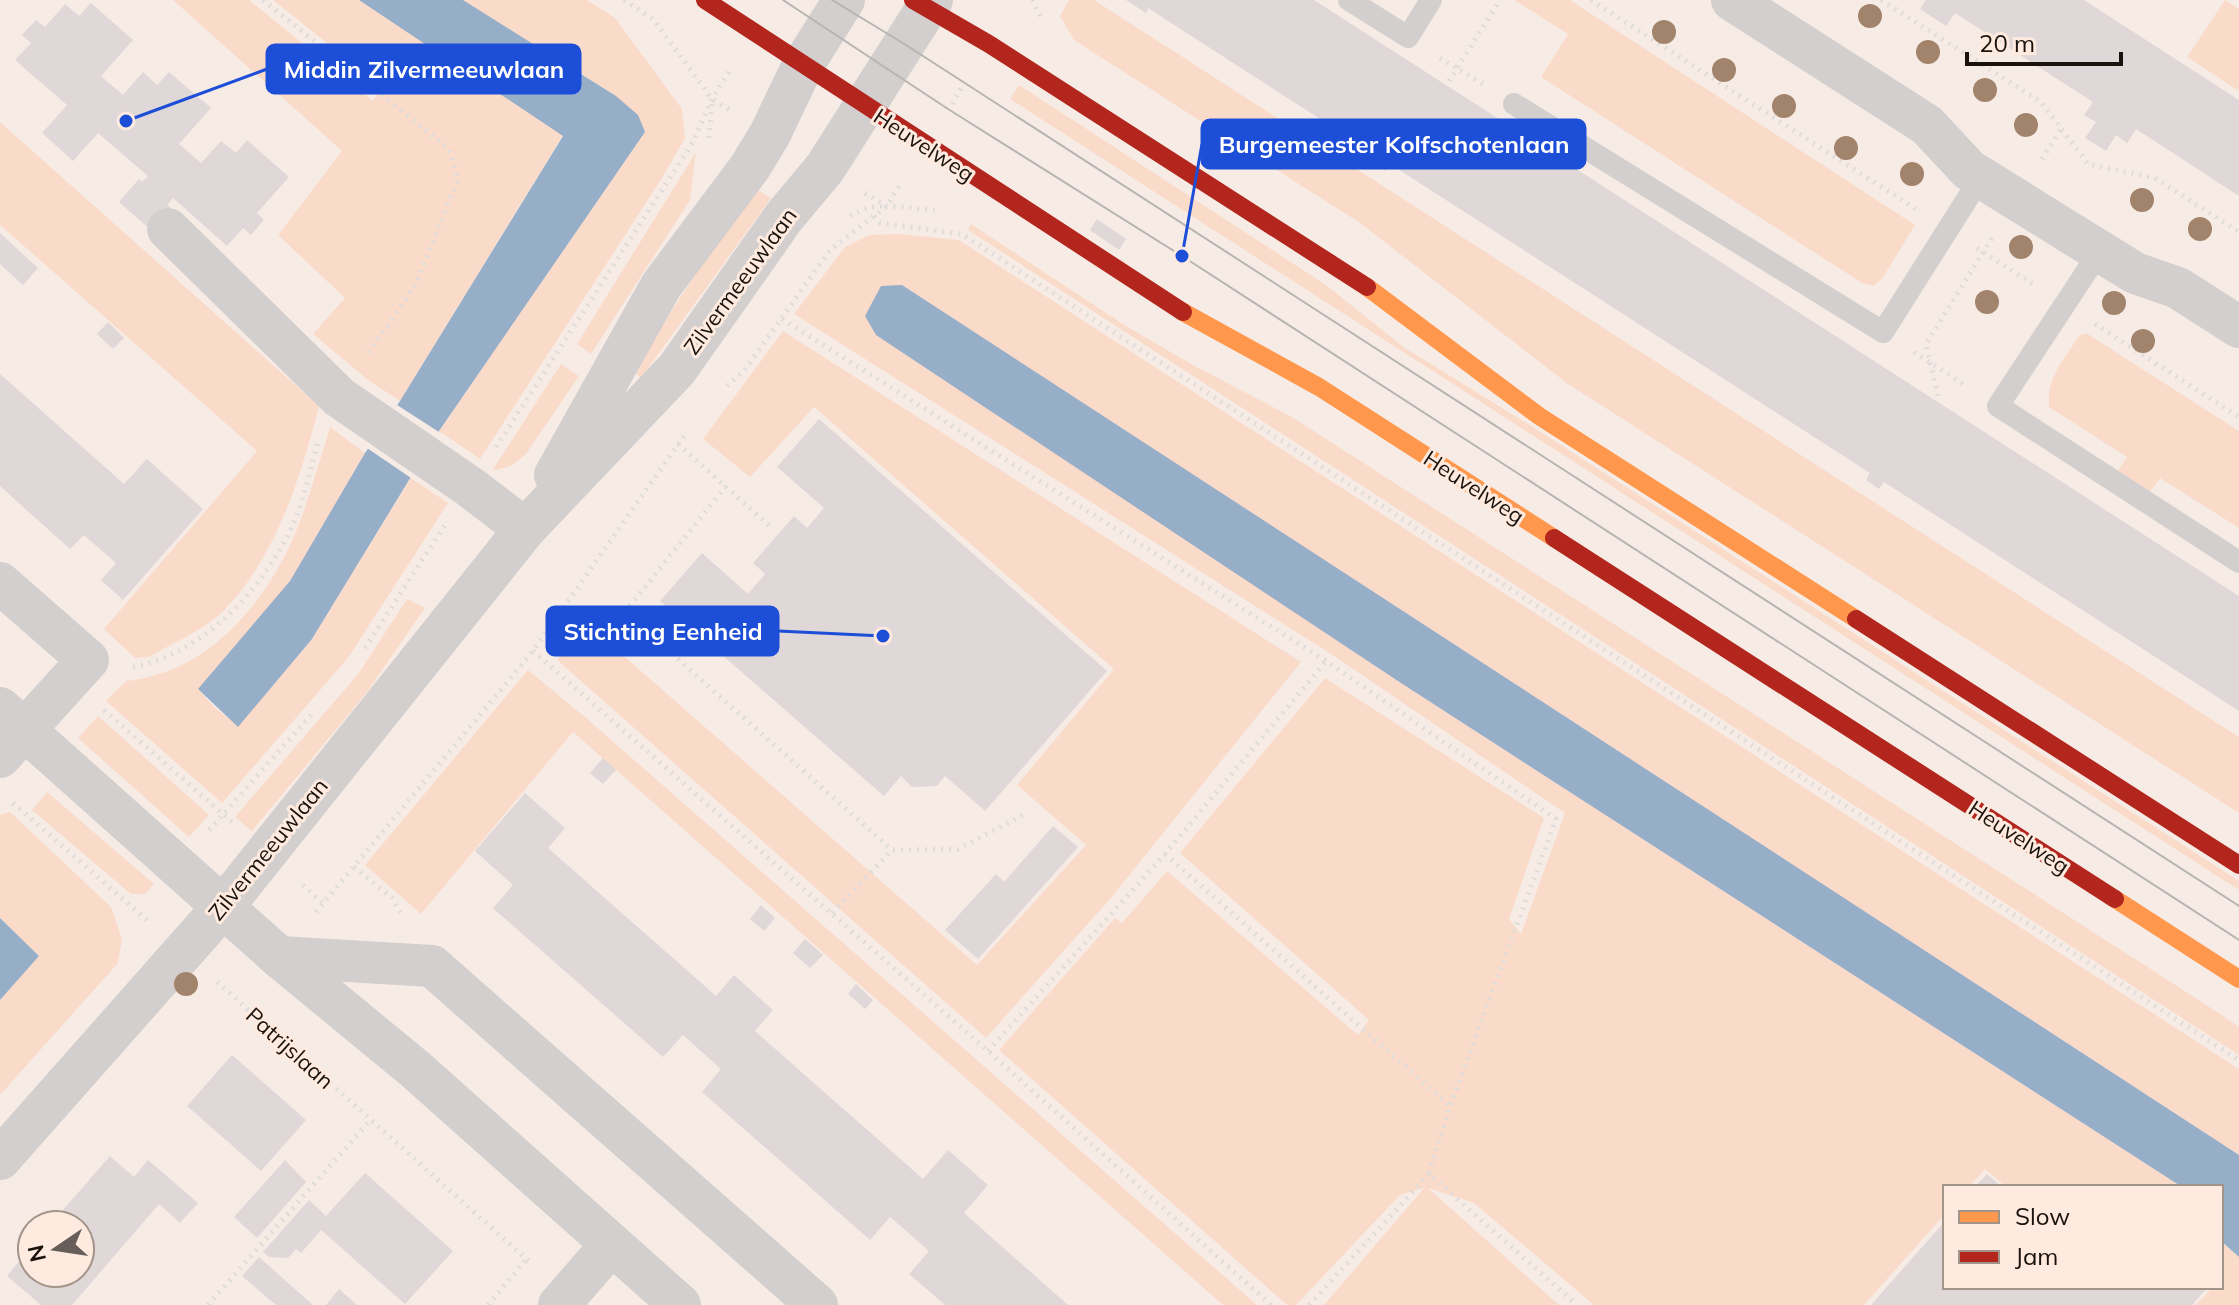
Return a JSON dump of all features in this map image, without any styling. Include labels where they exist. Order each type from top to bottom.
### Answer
[{"type":"main road","name":"Heuvelweg","points":[[705,0],[1191,317],[1319,387],[2239,979]]},
{"type":"main road","points":[[924,3],[1350,274],[1539,416],[2239,865]]},
{"type":"street","name":"Zilvermeeuwlaan","points":[[525,529],[661,286],[750,167],[770,134],[803,65],[844,0]]},
{"type":"street","points":[[1732,0],[1927,125],[1969,170],[2135,273],[2178,288],[2239,327]]},
{"type":"street","name":"Zilvermeeuwlaan","points":[[0,1159],[223,907],[525,529],[677,369],[784,217],[825,168],[865,107],[924,3]]},
{"type":"street","points":[[168,229],[339,397],[525,529]]},
{"type":"street","points":[[0,583],[88,660],[8,732],[415,1069],[680,1305]]},
{"type":"street","points":[[279,957],[432,966],[817,1305]]},
{"type":"street","points":[[564,1300],[611,1245]]},
{"type":"lane","points":[[1349,0],[1408,37],[1431,0]]},
{"type":"lane","points":[[1514,104],[1883,332],[1981,177]]},
{"type":"lane","points":[[2100,251],[1998,406],[2239,562]]},
{"type":"path","points":[[1449,81],[1500,0]]},
{"type":"path","points":[[1881,0],[2041,102],[2088,164],[2155,178],[2239,232]]},
{"type":"path","points":[[1408,37],[1514,104]]},
{"type":"path","points":[[1938,396],[1926,344],[2061,129]]},
{"type":"path","points":[[724,388],[744,371],[830,250],[887,206]]},
{"type":"path","points":[[874,216],[880,223],[962,234],[2239,1060]]},
{"type":"path","points":[[782,319],[1326,661],[1556,819],[1450,1106],[1429,1174],[1309,1305]]},
{"type":"path","points":[[1883,332],[1998,406]]},
{"type":"path","points":[[638,411],[770,526]]},
{"type":"path","points":[[279,957],[533,651],[687,432]]},
{"type":"path","points":[[726,486],[625,612],[892,850],[958,849],[1025,814]]},
{"type":"path","points":[[533,651],[988,1051],[1271,1305]]},
{"type":"path","points":[[988,1051],[1165,854],[1326,661]]},
{"type":"path","points":[[96,703],[323,903]]},
{"type":"path","name":"Patrijslaan","points":[[11,802],[527,1259],[564,1300]]},
{"type":"path","points":[[832,913],[892,850]]},
{"type":"path","points":[[1165,854],[1450,1106]]},
{"type":"path","points":[[208,1305],[371,1119]]},
{"type":"path","points":[[1429,1174],[1577,1305]]},
{"type":"path","points":[[488,1305],[527,1259]]},
{"type":"shaded area","points":[[173,0],[249,0],[373,101],[381,86],[273,0],[359,0],[563,135],[400,401],[368,380],[313,334],[345,298],[278,235],[342,151]]},
{"type":"shaded area","points":[[463,0],[587,0],[615,18],[682,109],[685,138],[480,459],[439,431],[645,132],[616,96]]},
{"type":"shaded area","points":[[1069,0],[1094,0],[2239,737],[2239,813],[1568,384],[1360,223],[1074,40],[1060,16]]},
{"type":"shaded area","points":[[1514,0],[1570,0],[1915,225],[1882,279],[1873,286],[1862,283],[1541,77],[1568,34]]},
{"type":"shaded area","points":[[2225,0],[2239,9],[2239,91],[2187,57]]},
{"type":"shaded area","points":[[1019,85],[1326,285],[1405,348],[2239,881],[2239,890],[1010,99]]},
{"type":"shaded area","points":[[0,122],[319,406],[294,490],[255,571],[238,595],[211,622],[149,657],[135,658],[104,629],[257,451],[0,225]]},
{"type":"shaded area","points":[[696,152],[690,200],[591,354],[577,344]]},
{"type":"shaded area","points":[[753,187],[771,198],[641,378],[632,371]]},
{"type":"shaded area","points":[[971,224],[1126,326],[1292,417],[2222,1015],[2239,1027],[2239,1055],[968,230]]},
{"type":"shaded area","points":[[898,234],[959,240],[2239,1069],[2239,1155],[903,286],[881,286],[1401,683],[2179,1185],[2004,1185],[1985,1169],[1971,1185],[1943,1185],[1943,1216],[1864,1305],[1594,1305],[1474,1203],[1428,1188],[1559,1305],[1324,1305],[1424,1188],[1400,1195],[1296,1305],[1287,1305],[999,1050],[1115,918],[1122,923],[1167,871],[1358,1035],[1369,1020],[1180,853],[1325,678],[1544,818],[1509,919],[1521,934],[1565,813],[1331,654],[794,314],[845,247],[869,235]]},
{"type":"shaded area","points":[[783,331],[1301,662],[1110,899],[986,1038],[557,660],[585,622],[977,965],[1086,845],[1017,785],[1114,669],[814,407],[750,477],[703,439]]},
{"type":"shaded area","points":[[2086,333],[2239,431],[2239,528],[2160,478],[2150,492],[2118,471],[2127,457],[2049,407],[2050,387],[2057,370],[2079,336]]},
{"type":"shaded area","points":[[561,364],[579,376],[526,454],[511,466],[492,471]]},
{"type":"shaded area","points":[[330,427],[365,453],[290,581],[198,689],[215,708],[238,726],[312,639],[411,478],[448,503],[348,658],[222,803],[106,701],[126,681],[157,675],[186,663],[213,646],[257,600],[290,545]]},
{"type":"shaded area","points":[[407,599],[425,608],[367,692],[252,831],[235,817],[359,673]]},
{"type":"shaded area","points":[[528,670],[1257,1305],[1223,1305],[573,732],[421,914],[365,865]]},
{"type":"shaded area","points":[[98,716],[209,815],[189,837],[78,738]]},
{"type":"shaded area","points":[[47,792],[154,884],[145,894],[131,894],[32,810]]},
{"type":"shaded area","points":[[10,812],[111,907],[122,939],[118,963],[0,1095],[0,1000],[39,956],[0,918],[0,815]]},
{"type":"shaded area","points":[[2223,1243],[2239,1257],[2239,1305],[2196,1305],[2211,1289],[2223,1289]]},
{"type":"water","points":[[359,0],[463,0],[616,96],[638,115],[645,132],[439,431],[312,639],[238,727],[198,689],[290,581],[365,453],[563,136]]},
{"type":"water","points":[[902,285],[2239,1155],[2239,1257],[2223,1243],[2223,1185],[2179,1185],[1401,683],[876,335],[865,316],[881,286]]},
{"type":"water","points":[[0,918],[39,956],[0,1000]]},
{"type":"pier","points":[[394,403],[442,434],[414,480],[364,446]]},
{"type":"building","points":[[1126,0],[1314,0],[2239,596],[2239,711],[1884,482],[1879,489],[1866,480],[1870,473],[1390,164],[1385,171],[1372,162],[1376,155],[1148,8],[1146,13]]},
{"type":"building","points":[[1926,0],[2084,0],[2239,100],[2239,196],[2136,129],[2127,143],[2116,135],[2106,151],[2085,138],[2096,122],[2084,115],[2093,102],[1955,13],[1946,26],[1920,9]]},
{"type":"building","points":[[91,3],[133,40],[101,76],[123,95],[143,72],[157,85],[169,72],[211,108],[179,144],[201,163],[221,141],[236,153],[247,140],[289,177],[257,213],[264,220],[251,235],[243,228],[227,246],[173,198],[167,205],[171,208],[151,230],[119,202],[139,179],[142,182],[148,176],[98,133],[73,161],[42,133],[67,105],[15,60],[31,43],[22,35],[36,20],[45,27],[65,4],[79,16]]},
{"type":"building","points":[[1097,219],[1126,239],[1119,250],[1090,230]]},
{"type":"building","points":[[0,233],[38,268],[23,285],[0,264]]},
{"type":"building","points":[[108,322],[124,338],[113,349],[97,334]]},
{"type":"building","points":[[0,374],[124,484],[147,459],[203,509],[123,600],[101,580],[116,563],[84,535],[70,549],[0,486]]},
{"type":"building","points":[[819,419],[1107,671],[985,811],[945,776],[937,786],[912,787],[901,776],[884,796],[660,601],[702,553],[748,594],[765,574],[753,563],[794,516],[807,528],[824,508],[777,467]]},
{"type":"building","points":[[603,758],[616,770],[603,784],[590,773]]},
{"type":"building","points":[[525,793],[565,828],[548,848],[716,996],[734,975],[773,1010],[755,1031],[923,1179],[948,1150],[988,1185],[964,1213],[1068,1305],[945,1305],[909,1274],[929,1251],[890,1217],[870,1240],[702,1092],[721,1069],[683,1035],[663,1057],[493,908],[513,885],[475,851]]},
{"type":"building","points":[[1053,826],[1078,847],[978,959],[945,930],[996,874],[1004,882]]},
{"type":"building","points":[[761,905],[775,918],[764,931],[750,919]]},
{"type":"building","points":[[805,939],[823,955],[810,968],[793,953]]},
{"type":"building","points":[[856,984],[873,1000],[865,1009],[848,994]]},
{"type":"building","points":[[232,1055],[306,1120],[261,1171],[187,1106]]},
{"type":"building","points":[[110,1156],[134,1177],[148,1160],[198,1203],[180,1223],[159,1204],[96,1277],[96,1209],[64,1209]]},
{"type":"building","points":[[285,1160],[306,1182],[257,1238],[234,1217]]},
{"type":"building","points":[[365,1173],[453,1251],[405,1304],[321,1230],[301,1253],[296,1249],[288,1258],[269,1257],[263,1252],[309,1200],[326,1216]]},
{"type":"building","points":[[1987,1174],[2000,1185],[1977,1185]]},
{"type":"building","points":[[1943,1223],[1943,1289],[2206,1289],[2192,1305],[1871,1305]]},
{"type":"building","points":[[259,1257],[313,1305],[276,1305],[242,1276]]},
{"type":"building","points":[[16,1265],[16,1284],[7,1276]]},
{"type":"building","points":[[22,1289],[86,1289],[72,1305],[41,1305]]},
{"type":"building","points":[[339,1289],[357,1305],[326,1305]]},
{"type":"tram line","points":[[783,0],[2239,940]]},
{"type":"tram line","points":[[832,0],[2239,906]]},
{"type":"traffic: slow","points":[[1367,287],[1539,416],[1856,619]]},
{"type":"traffic: slow","points":[[1183,312],[1319,387],[1554,538]]},
{"type":"traffic: slow","points":[[2115,899],[2239,979]]},
{"type":"traffic: jam","points":[[705,0],[1183,312]]},
{"type":"traffic: jam","points":[[913,0],[989,44],[1367,287]]},
{"type":"traffic: jam","points":[[1554,538],[2115,899]]},
{"type":"traffic: jam","points":[[1856,619],[2239,865]]},
{"type":"place","name":"Middin Zilvermeeuwlaan","points":[[126,121]]},
{"type":"place","name":"Burgemeester Kolfschotenlaan","points":[[1182,256]]},
{"type":"place","name":"Stichting Eenheid","points":[[883,636]]}]
